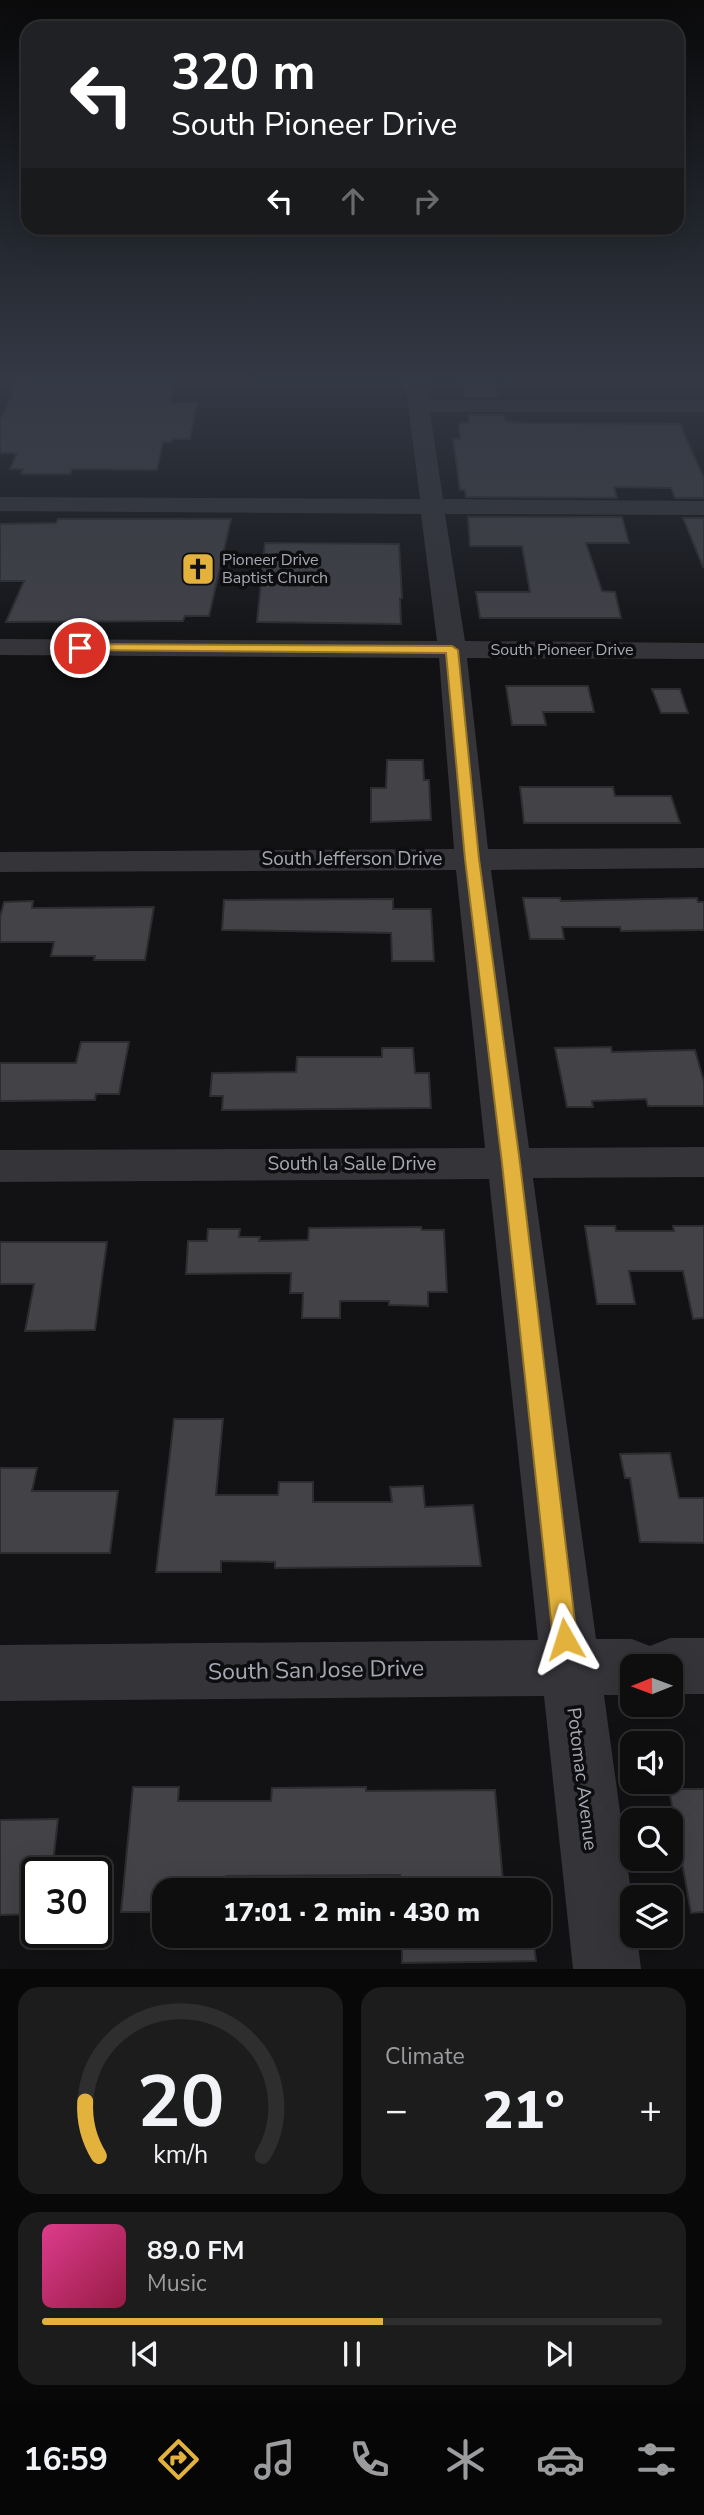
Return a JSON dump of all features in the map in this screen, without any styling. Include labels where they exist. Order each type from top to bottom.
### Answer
[{"type":"street","name":"Potomac Avenue","points":[[429,472],[452,650],[472,859],[511,1163],[568,1667],[607,1969]]},
{"type":"street","points":[[0,504],[704,508]]},
{"type":"street","name":"South Pioneer Drive","points":[[0,647],[704,651]]},
{"type":"street","name":"South Jefferson Drive","points":[[0,862],[704,858]]},
{"type":"street","name":"South la Salle Drive","points":[[0,1166],[704,1162]]},
{"type":"street","points":[[683,1666],[704,1666]]},
{"type":"street","name":"South San Jose Drive","points":[[0,1673],[620,1667]]},
{"type":"building","points":[[22,472],[71,472],[70,474],[21,474]]},
{"type":"building","points":[[458,472],[701,472],[704,478],[704,498],[675,498],[671,488],[614,487],[617,498],[466,497],[465,490],[460,490]]},
{"type":"building","points":[[468,517],[622,517],[629,543],[586,543],[602,591],[615,592],[621,618],[480,618],[476,592],[530,592],[522,546],[470,546]]},
{"type":"building","points":[[683,518],[704,518],[704,567],[703,567]]},
{"type":"building","name":"Pioneer Drive Baptist Church","points":[[58,519],[231,519],[209,616],[185,616],[183,621],[6,622],[24,581],[0,581],[0,524],[56,523]]},
{"type":"building","points":[[265,543],[399,544],[401,624],[257,622]]},
{"type":"building","points":[[506,686],[588,686],[594,712],[543,712],[546,725],[512,725]]},
{"type":"building","points":[[652,689],[680,689],[688,713],[661,713]]},
{"type":"building","points":[[387,760],[423,760],[424,780],[429,780],[431,820],[371,822],[371,788],[386,788]]},
{"type":"building","points":[[520,787],[613,787],[615,796],[671,796],[680,823],[524,823]]},
{"type":"building","points":[[523,898],[560,898],[561,901],[697,898],[698,902],[704,902],[704,930],[621,931],[620,927],[562,927],[564,939],[530,939]]},
{"type":"building","points":[[393,899],[393,909],[431,909],[434,961],[392,961],[391,933],[222,930],[224,900]]},
{"type":"building","points":[[33,901],[32,908],[154,907],[145,960],[94,960],[95,956],[51,956],[54,942],[0,942],[0,917],[4,902]]},
{"type":"building","points":[[81,1042],[129,1042],[119,1094],[96,1094],[95,1100],[0,1101],[0,1063],[76,1063]]},
{"type":"building","points":[[611,1047],[612,1052],[695,1050],[704,1082],[704,1106],[648,1106],[646,1099],[592,1101],[593,1107],[567,1107],[555,1048]]},
{"type":"building","points":[[382,1048],[413,1048],[415,1073],[429,1073],[431,1108],[222,1110],[223,1096],[210,1096],[212,1073],[296,1072],[297,1057],[382,1057]]},
{"type":"building","points":[[585,1226],[615,1226],[616,1231],[674,1231],[673,1226],[704,1226],[704,1318],[693,1319],[683,1271],[629,1271],[635,1304],[597,1304]]},
{"type":"building","points":[[421,1227],[422,1230],[444,1230],[447,1292],[428,1292],[428,1306],[389,1305],[389,1301],[340,1301],[340,1318],[302,1318],[303,1293],[290,1293],[291,1273],[186,1274],[188,1241],[207,1241],[208,1229],[240,1229],[239,1237],[260,1237],[259,1241],[308,1240],[309,1228]]},
{"type":"building","points":[[0,1242],[107,1242],[95,1330],[25,1331],[34,1284],[0,1284]]},
{"type":"building","points":[[174,1419],[223,1419],[216,1495],[278,1495],[279,1482],[313,1482],[313,1502],[392,1502],[390,1487],[423,1486],[425,1507],[473,1505],[481,1566],[275,1568],[275,1562],[221,1561],[221,1572],[156,1572]]},
{"type":"building","points":[[670,1453],[679,1498],[704,1498],[704,1543],[640,1542],[630,1478],[625,1478],[620,1454]]},
{"type":"building","points":[[0,1468],[37,1468],[32,1491],[118,1491],[110,1553],[0,1553]]},
{"type":"building","points":[[133,1787],[179,1787],[178,1801],[271,1801],[272,1788],[366,1787],[366,1791],[495,1790],[503,1878],[400,1878],[400,1875],[152,1878],[152,1912],[121,1912]]},
{"type":"building","points":[[683,1789],[704,1789],[704,1912],[691,1913],[683,1868],[683,1808],[672,1808],[670,1794],[683,1794]]},
{"type":"building","points":[[58,1819],[54,1857],[21,1857],[21,1914],[0,1915],[0,1820]]},
{"type":"building","points":[[402,1948],[534,1948],[536,1961],[402,1963]]},
{"type":"place","name":"Pioneer Drive Baptist Church","points":[[198,569]]},
{"type":"route","points":[[80,648],[452,650],[472,859],[511,1163],[565,1639]]}]
